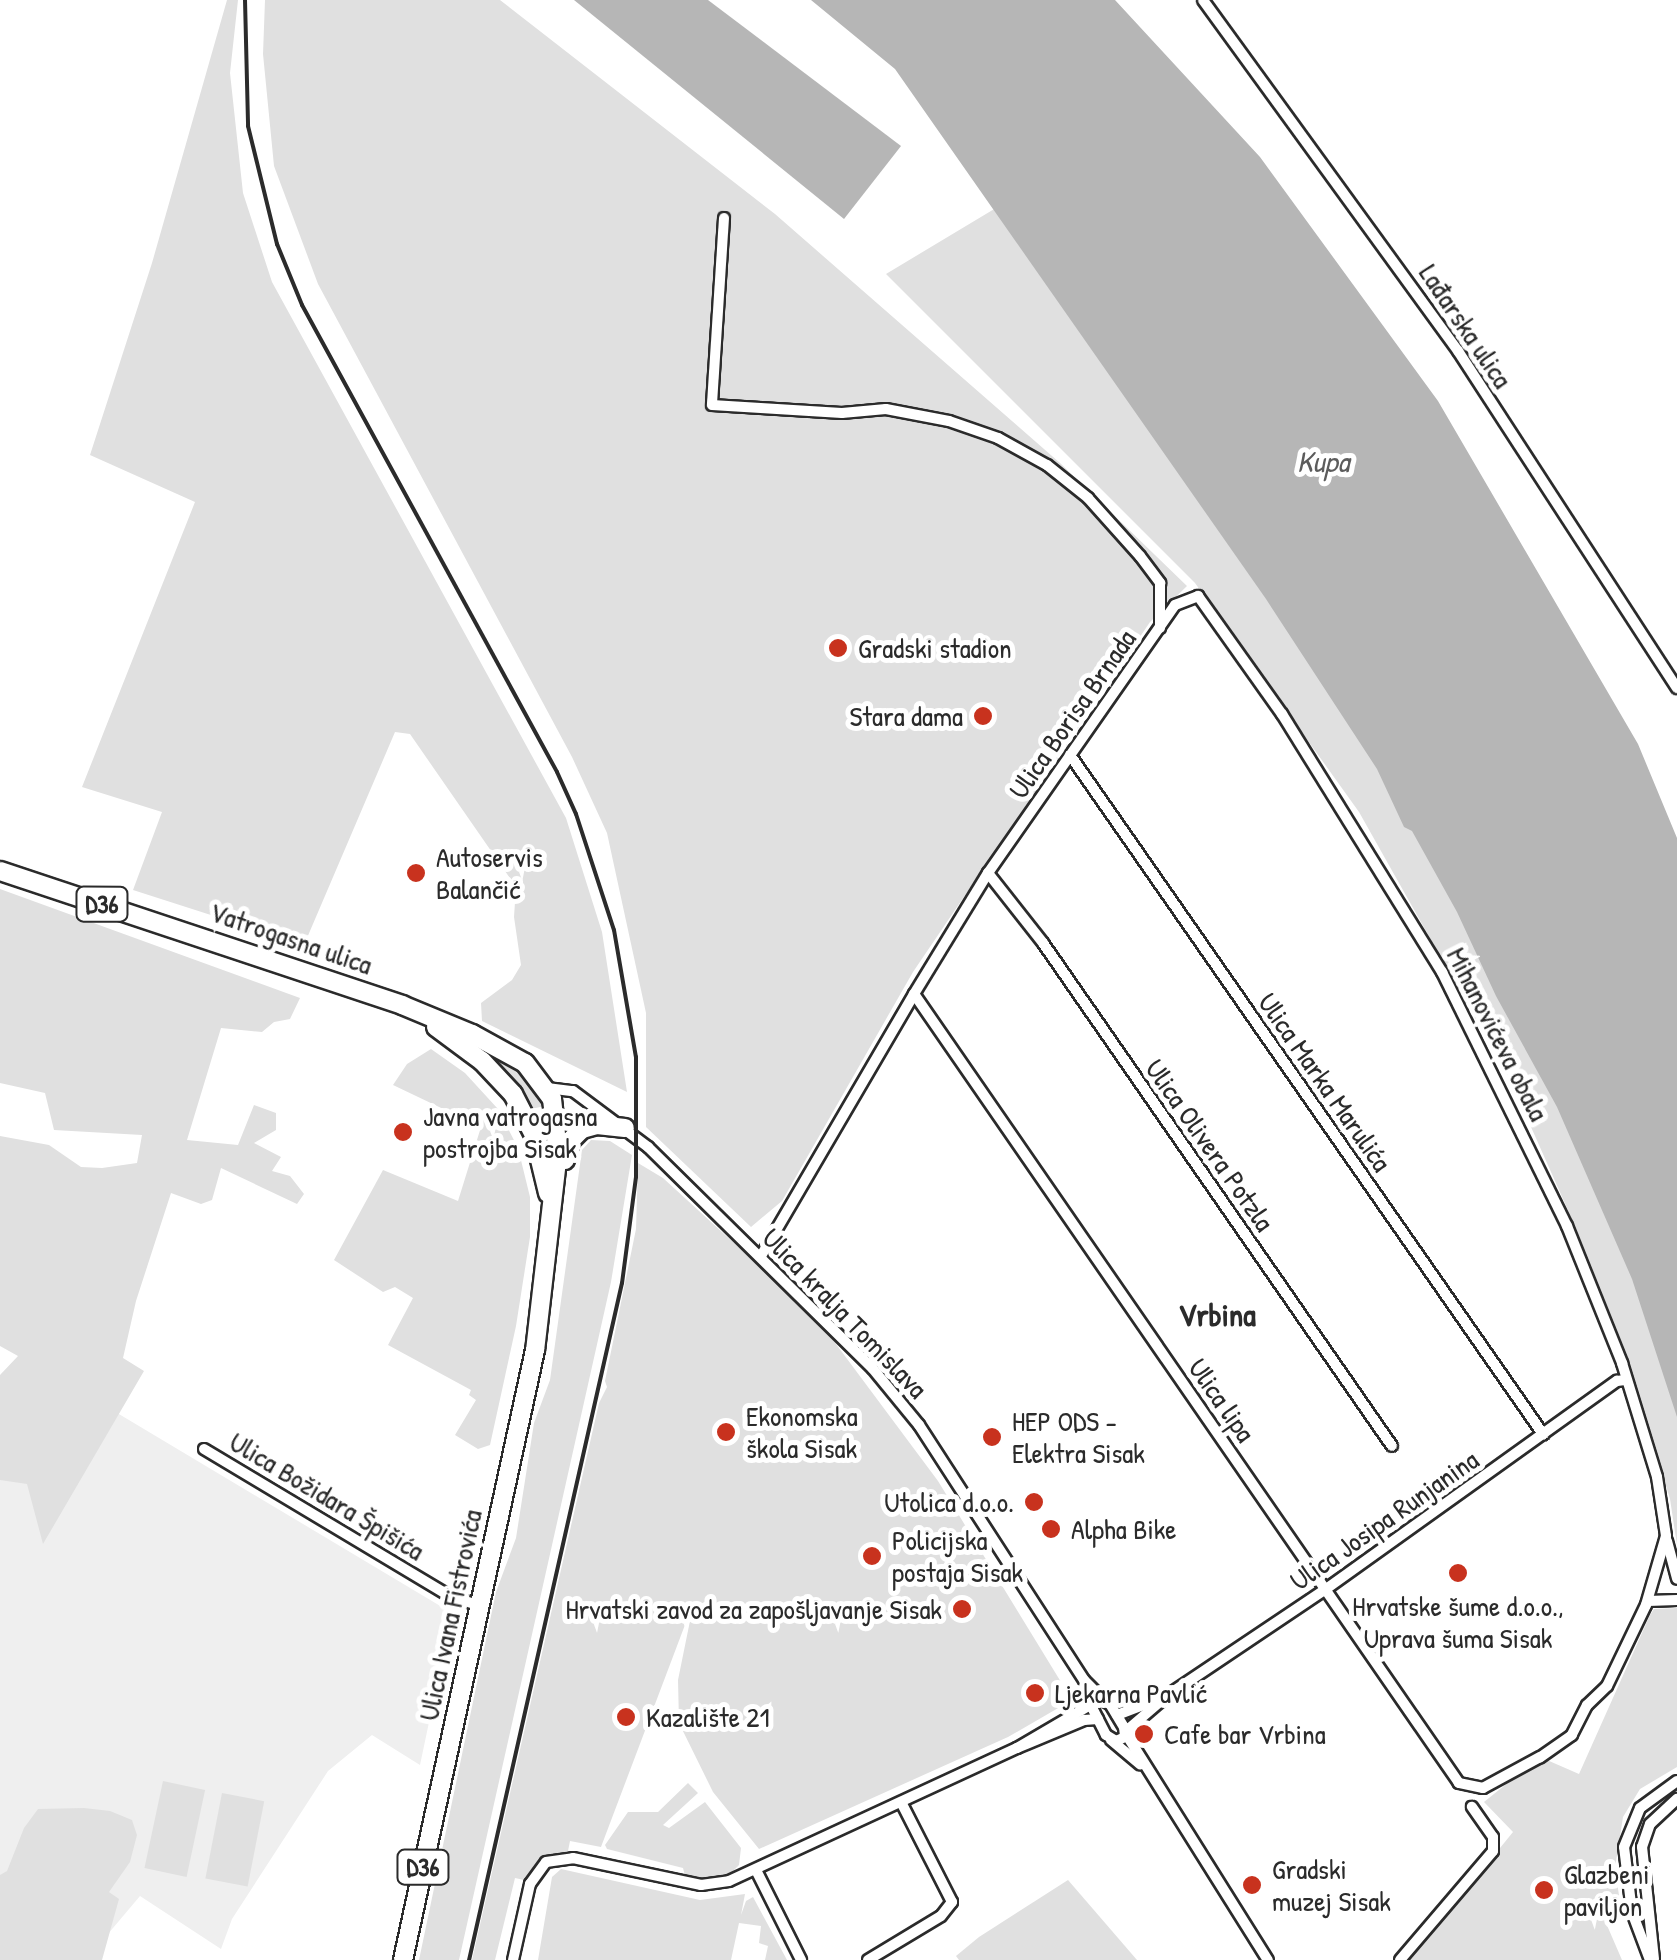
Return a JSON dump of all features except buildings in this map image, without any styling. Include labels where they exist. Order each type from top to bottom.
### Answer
[{"type":"main road","points":[[0,858],[34,881]]},
{"type":"main road","name":"Vatrogasna ulica","points":[[0,871],[402,1005],[515,1056],[547,1088]]},
{"type":"main road","name":"D36","points":[[402,1005],[482,1060],[513,1094],[541,1154],[552,1231]]},
{"type":"main road","name":"D36","points":[[547,1088],[558,1117],[552,1231]]},
{"type":"main road","points":[[556,1184],[575,1134],[597,1125],[625,1128]]},
{"type":"main road","name":"Ulica Ivana Fistrovića","points":[[403,1960],[535,1350],[552,1231]]},
{"type":"street","name":"Lađarska ulica","points":[[1204,0],[1458,350],[1677,688]]},
{"type":"street","name":"Ulica Borisa Brnada","points":[[724,218],[712,405],[842,413],[886,409],[950,421],[998,438],[1047,465],[1074,487],[1140,556],[1160,583],[1160,629],[988,872],[762,1256]]},
{"type":"street","name":"Mihanovićeva obala","points":[[1160,629],[1174,605],[1198,596],[1282,714],[1442,972],[1567,1226],[1657,1478],[1677,1579]]},
{"type":"street","name":"Ulica Marka Marulića","points":[[1070,755],[1543,1434]]},
{"type":"street","name":"Ulica Olivera Potzla","points":[[988,872],[1043,942],[1392,1446]]},
{"type":"street","name":"Ulica lipa","points":[[914,994],[1459,1783]]},
{"type":"street","name":"Ulica kralja Tomislava","points":[[547,1088],[569,1089],[625,1128],[762,1256],[873,1369],[920,1425],[1097,1701],[1118,1716],[1126,1733]]},
{"type":"street","name":"Ulica Josipa Runjanina","points":[[1111,1740],[1617,1381],[1625,1380]]},
{"type":"street","name":"Ulica Božidara Špišića","points":[[204,1449],[450,1596],[480,1606]]},
{"type":"street","name":"Mihanovićeva obala","points":[[1459,1783],[1474,1789],[1490,1786],[1572,1735],[1587,1705],[1606,1686],[1647,1603],[1666,1536]]},
{"type":"street","points":[[1647,1603],[1677,1600]]},
{"type":"street","name":"Ulica Josipa Runjanina","points":[[1118,1716],[1168,1696]]},
{"type":"street","points":[[1017,1748],[1097,1701],[1098,1719],[1111,1740],[1148,1772]]},
{"type":"street","points":[[513,1960],[533,1876],[555,1858],[573,1858],[701,1886],[729,1881],[1017,1748],[1084,1720],[1098,1719]]},
{"type":"street","points":[[1126,1733],[1268,1960]]},
{"type":"street","points":[[1652,1960],[1632,1912],[1623,1867],[1626,1838],[1640,1808],[1677,1780]]},
{"type":"street","points":[[1652,1960],[1642,1847],[1659,1811],[1677,1798]]},
{"type":"street","points":[[868,1960],[940,1916],[952,1902],[901,1802]]},
{"type":"street","points":[[1400,1960],[1493,1851],[1493,1837],[1472,1807]]},
{"type":"street","points":[[756,1870],[801,1960]]},
{"type":"shaded area","points":[[227,0],[238,0],[230,73],[243,193],[272,282],[566,818],[602,932],[627,1092],[482,1021],[481,1003],[512,980],[521,965],[514,917],[516,887],[410,734],[395,732],[304,945],[133,890],[162,812],[82,787],[195,502],[90,455],[152,263]]},
{"type":"shaded area","points":[[265,0],[500,0],[775,214],[1060,463],[1187,586],[1150,622],[913,972],[782,1201],[751,1227],[646,1127],[646,1013],[607,833],[572,757],[318,284],[274,166],[263,54]]},
{"type":"shaded area","points":[[1039,182],[1677,1134],[1677,1545],[1670,1499],[1632,1374],[1575,1226],[1511,1082],[1359,812],[1195,583],[886,274]]},
{"type":"shaded area","points":[[0,889],[300,998],[290,1019],[274,1022],[262,1032],[221,1028],[187,1140],[238,1145],[254,1105],[276,1113],[276,1130],[254,1143],[281,1157],[272,1171],[290,1176],[304,1194],[297,1204],[221,1168],[212,1200],[201,1204],[171,1193],[136,1301],[123,1358],[144,1371],[43,1544],[27,1484],[0,1480],[0,1375],[18,1356],[0,1346],[0,1136],[49,1145],[81,1167],[102,1168],[137,1163],[142,1135],[54,1130],[45,1093],[0,1083]]},
{"type":"shaded area","points":[[431,1049],[465,1073],[498,1109],[518,1148],[530,1197],[530,1237],[516,1326],[490,1445],[478,1449],[455,1435],[476,1400],[469,1395],[471,1390],[388,1345],[413,1298],[395,1287],[383,1292],[334,1260],[383,1170],[458,1201],[481,1127],[393,1085],[407,1064]]},
{"type":"shaded area","points":[[486,1056],[524,1073],[540,1092],[545,1106],[531,1109]]},
{"type":"shaded area","points":[[591,1140],[610,1141],[632,1155],[611,1282],[459,1960],[419,1960],[496,1592],[516,1538],[534,1423],[550,1380],[582,1150]]},
{"type":"shaded area","points":[[638,1163],[663,1178],[795,1299],[833,1340],[938,1481],[1072,1700],[1008,1737],[759,1849],[713,1792],[679,1723],[678,1680],[694,1601],[601,1847],[570,1841],[568,1851],[541,1859],[524,1880],[515,1878],[495,1960],[472,1960],[599,1403],[607,1387],[605,1381],[636,1229]]},
{"type":"shaded area","points":[[52,1374],[452,1613],[420,1765],[372,1735],[328,1771],[232,1919],[221,1949],[140,1896],[86,1960],[0,1960],[0,1412]]},
{"type":"shaded area","points":[[1677,1608],[1677,1767],[1640,1789],[1623,1817],[1615,1868],[1622,1916],[1606,1923],[1622,1960],[1409,1960],[1513,1832],[1484,1802],[1540,1757],[1579,1774],[1650,1615],[1654,1609]]},
{"type":"shaded area","points":[[163,1781],[205,1790],[187,1877],[144,1868]]},
{"type":"shaded area","points":[[688,1783],[698,1793],[663,1825],[669,1828],[705,1802],[741,1848],[739,1865],[732,1872],[712,1878],[685,1876],[683,1868],[607,1849],[605,1845],[628,1812],[658,1812]]},
{"type":"shaded area","points":[[222,1793],[264,1801],[248,1887],[205,1878]]},
{"type":"shaded area","points":[[38,1809],[110,1811],[132,1820],[137,1835],[130,1862],[109,1892],[119,1899],[102,1960],[0,1960],[0,1875],[7,1871],[24,1828]]},
{"type":"shaded area","points":[[561,1869],[700,1900],[745,1894],[741,1915],[746,1901],[753,1897],[787,1960],[765,1960],[768,1946],[759,1943],[761,1926],[739,1923],[731,1960],[538,1960],[552,1877]]},
{"type":"shaded area","points":[[1068,1880],[1137,1960],[959,1960],[956,1956],[979,1937]]},
{"type":"water","points":[[574,0],[708,0],[901,146],[844,219]]},
{"type":"water","name":"Kupa","points":[[811,0],[1115,0],[1260,157],[1438,401],[1638,744],[1677,838],[1677,1417],[1632,1279],[1557,1107],[1496,996],[1457,912],[1412,831],[1404,827],[1377,769],[1266,599],[895,69]]},
{"type":"railway","points":[[245,0],[248,126],[277,244],[302,305],[557,772],[576,814],[614,930],[636,1057],[636,1177],[622,1283],[469,1960]]},
{"type":"place","name":"Gradski stadion","points":[[838,648]]},
{"type":"place","name":"Stara dama","points":[[983,716]]},
{"type":"place","name":"Autoservis Balančić","points":[[416,873]]},
{"type":"place","name":"Javna vatrogasna postrojba Sisak","points":[[403,1132]]},
{"type":"place","name":"Ekonomska škola Sisak","points":[[726,1432]]},
{"type":"place","name":"HEP ODS - Elektra Sisak","points":[[992,1437]]},
{"type":"place","name":"Utolica d.o.o.","points":[[1034,1502]]},
{"type":"place","name":"Alpha Bike","points":[[1051,1529]]},
{"type":"place","name":"Policijska postaja Sisak","points":[[872,1556]]},
{"type":"place","name":"Hrvatske šume d.o.o., Uprava šuma Sisak","points":[[1458,1573]]},
{"type":"place","name":"Hrvatski zavod za zapošljavanje Sisak","points":[[962,1609]]},
{"type":"place","name":"Ljekarna Pavlić","points":[[1035,1693]]},
{"type":"place","name":"Kazalište 21","points":[[626,1717]]},
{"type":"place","name":"Cafe bar Vrbina","points":[[1144,1734]]},
{"type":"place","name":"Gradski muzej Sisak","points":[[1252,1885]]},
{"type":"place","name":"Glazbeni paviljon","points":[[1544,1890]]},
{"type":"district","name":"Vrbina","points":[[1217,1315]]}]
